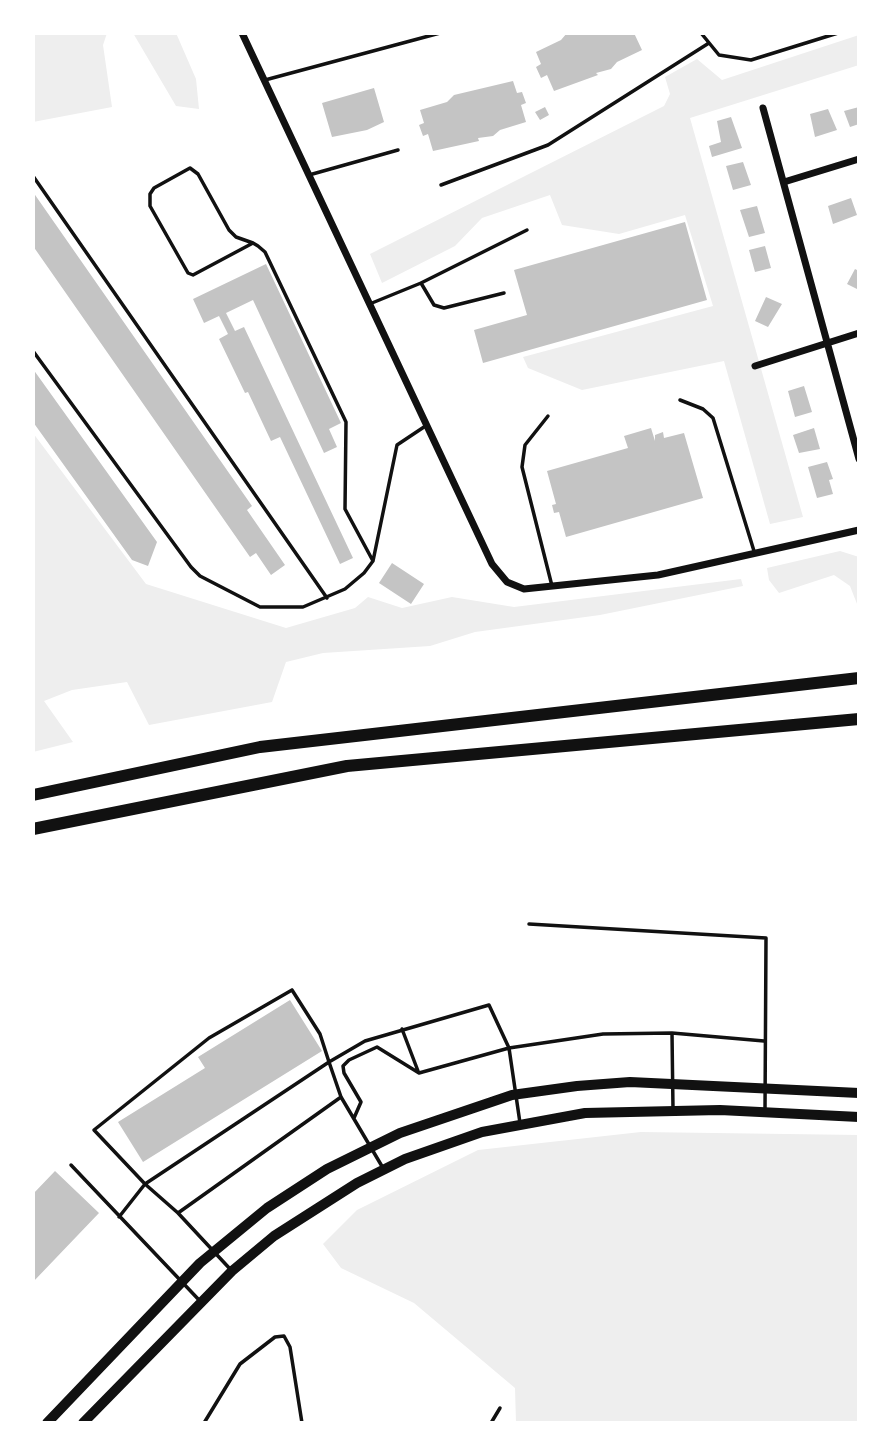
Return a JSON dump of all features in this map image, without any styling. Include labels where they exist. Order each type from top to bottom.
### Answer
[{"type":"highway","points":[[33,795],[260,747],[853,678]]},
{"type":"highway","points":[[33,830],[285,776],[347,766],[857,719]]},
{"type":"main road","points":[[47,1423],[182,1281],[267,1208],[327,1169],[400,1133],[516,1095],[603,1084],[673,1084],[859,1093]]},
{"type":"main road","points":[[83,1423],[232,1271],[310,1212],[384,1170],[469,1137],[585,1113],[673,1109],[859,1117]]},
{"type":"street","points":[[242,33],[492,564],[507,582],[524,589],[658,575],[859,530]]},
{"type":"street","points":[[763,108],[859,459]]},
{"type":"street","points":[[783,182],[859,159]]},
{"type":"street","points":[[755,366],[859,333]]},
{"type":"lane","points":[[265,80],[440,33]]},
{"type":"lane","points":[[701,33],[719,55],[751,60],[838,33]]},
{"type":"lane","points":[[441,185],[548,145],[709,43]]},
{"type":"lane","points":[[309,175],[398,150]]},
{"type":"lane","points":[[253,243],[193,275],[188,273],[150,206],[150,194],[154,188],[190,168],[198,174],[229,230],[253,243],[265,252],[346,422],[343,491],[345,509],[373,561]]},
{"type":"lane","points":[[33,176],[327,598]]},
{"type":"lane","points":[[370,304],[421,283],[527,230]]},
{"type":"lane","points":[[421,283],[434,304],[444,309],[504,293]]},
{"type":"lane","points":[[33,351],[200,576],[260,607],[303,607],[327,598],[345,589],[373,561],[397,445],[427,425]]},
{"type":"lane","points":[[680,400],[704,409],[713,418],[755,554]]},
{"type":"lane","points":[[548,416],[525,445],[522,467],[552,586]]},
{"type":"lane","points":[[529,924],[766,938],[765,1112]]},
{"type":"lane","points":[[232,1271],[94,1130],[209,1038],[292,990],[320,1034],[341,1097],[373,1146],[384,1170]]},
{"type":"lane","points":[[119,1217],[145,1184],[365,1041],[489,1005],[509,1048],[521,1125]]},
{"type":"lane","points":[[402,1029],[419,1073]]},
{"type":"lane","points":[[354,1118],[362,1102],[344,1073],[343,1066],[349,1060],[377,1047],[419,1073],[509,1048],[603,1034],[672,1032],[764,1041]]},
{"type":"lane","points":[[672,1032],[673,1109]]},
{"type":"lane","points":[[178,1213],[341,1097]]},
{"type":"lane","points":[[71,1165],[202,1303]]},
{"type":"lane","points":[[204,1423],[240,1364],[275,1337],[284,1336],[290,1347],[302,1423]]},
{"type":"lane","points":[[491,1423],[500,1408]]},
{"type":"shaded area","points":[[33,33],[107,33],[103,45],[112,107],[33,122]]},
{"type":"shaded area","points":[[133,33],[176,33],[196,79],[199,109],[176,106]]},
{"type":"shaded area","points":[[859,35],[859,65],[690,118],[803,517],[770,524],[724,361],[582,390],[528,368],[523,357],[713,306],[685,215],[619,234],[562,225],[550,195],[482,218],[455,246],[382,283],[370,254],[664,106],[670,94],[665,77],[697,59],[722,80]]},
{"type":"shaded area","points":[[33,433],[146,584],[286,628],[355,608],[368,597],[402,608],[452,597],[514,607],[741,579],[743,586],[600,615],[475,632],[430,646],[323,653],[286,662],[272,702],[149,725],[127,682],[72,690],[44,701],[73,742],[33,752]]},
{"type":"shaded area","points":[[840,551],[859,557],[859,609],[850,586],[834,575],[779,593],[769,580],[767,568]]},
{"type":"shaded area","points":[[641,1132],[859,1135],[859,1423],[516,1423],[515,1388],[414,1303],[341,1268],[323,1244],[357,1210],[478,1150]]},
{"type":"building","points":[[567,33],[634,33],[642,50],[617,62],[611,69],[554,91],[547,75],[541,78],[536,67],[541,64],[536,52],[561,40]]},
{"type":"building","points":[[513,81],[517,93],[522,92],[526,103],[521,105],[526,122],[500,130],[493,136],[478,138],[479,141],[433,151],[428,134],[423,136],[419,125],[424,123],[420,110],[447,102],[454,95]]},
{"type":"building","points":[[374,88],[384,122],[367,130],[332,137],[322,103]]},
{"type":"building","points":[[545,107],[549,115],[540,120],[535,112]]},
{"type":"building","points":[[859,107],[859,124],[850,127],[844,111]]},
{"type":"building","points":[[828,109],[837,130],[815,137],[810,114]]},
{"type":"building","points":[[731,117],[742,148],[712,157],[709,146],[721,142],[717,121]]},
{"type":"building","points":[[743,162],[751,185],[733,190],[726,166]]},
{"type":"building","points":[[33,192],[252,506],[247,510],[285,565],[271,575],[256,553],[250,557],[33,246]]},
{"type":"building","points":[[851,198],[857,215],[833,224],[828,206]]},
{"type":"building","points":[[757,206],[765,233],[749,237],[740,210]]},
{"type":"building","points":[[685,222],[707,300],[483,363],[474,330],[527,315],[514,270]]},
{"type":"building","points":[[765,246],[771,268],[755,272],[749,250]]},
{"type":"building","points":[[266,264],[341,423],[329,429],[337,447],[324,453],[253,300],[226,313],[235,331],[244,327],[353,558],[340,564],[280,437],[271,441],[248,392],[245,393],[219,339],[228,334],[219,316],[204,323],[193,299]]},
{"type":"building","points":[[855,269],[859,271],[859,290],[847,284]]},
{"type":"building","points":[[766,297],[782,304],[768,327],[755,321]]},
{"type":"building","points":[[33,369],[157,542],[148,566],[132,560],[33,422]]},
{"type":"building","points":[[804,386],[812,412],[795,417],[788,391]]},
{"type":"building","points":[[651,428],[655,441],[655,435],[663,432],[664,438],[684,433],[703,498],[566,537],[559,512],[554,513],[552,505],[556,504],[547,471],[628,448],[624,436]]},
{"type":"building","points":[[814,428],[820,449],[799,453],[793,435]]},
{"type":"building","points":[[827,462],[833,479],[829,480],[833,494],[817,498],[808,467]]},
{"type":"building","points":[[392,563],[424,584],[411,604],[379,583]]},
{"type":"building","points":[[290,1000],[322,1051],[143,1162],[118,1122],[205,1068],[198,1057]]},
{"type":"building","points":[[55,1171],[99,1213],[33,1282],[33,1194]]}]
